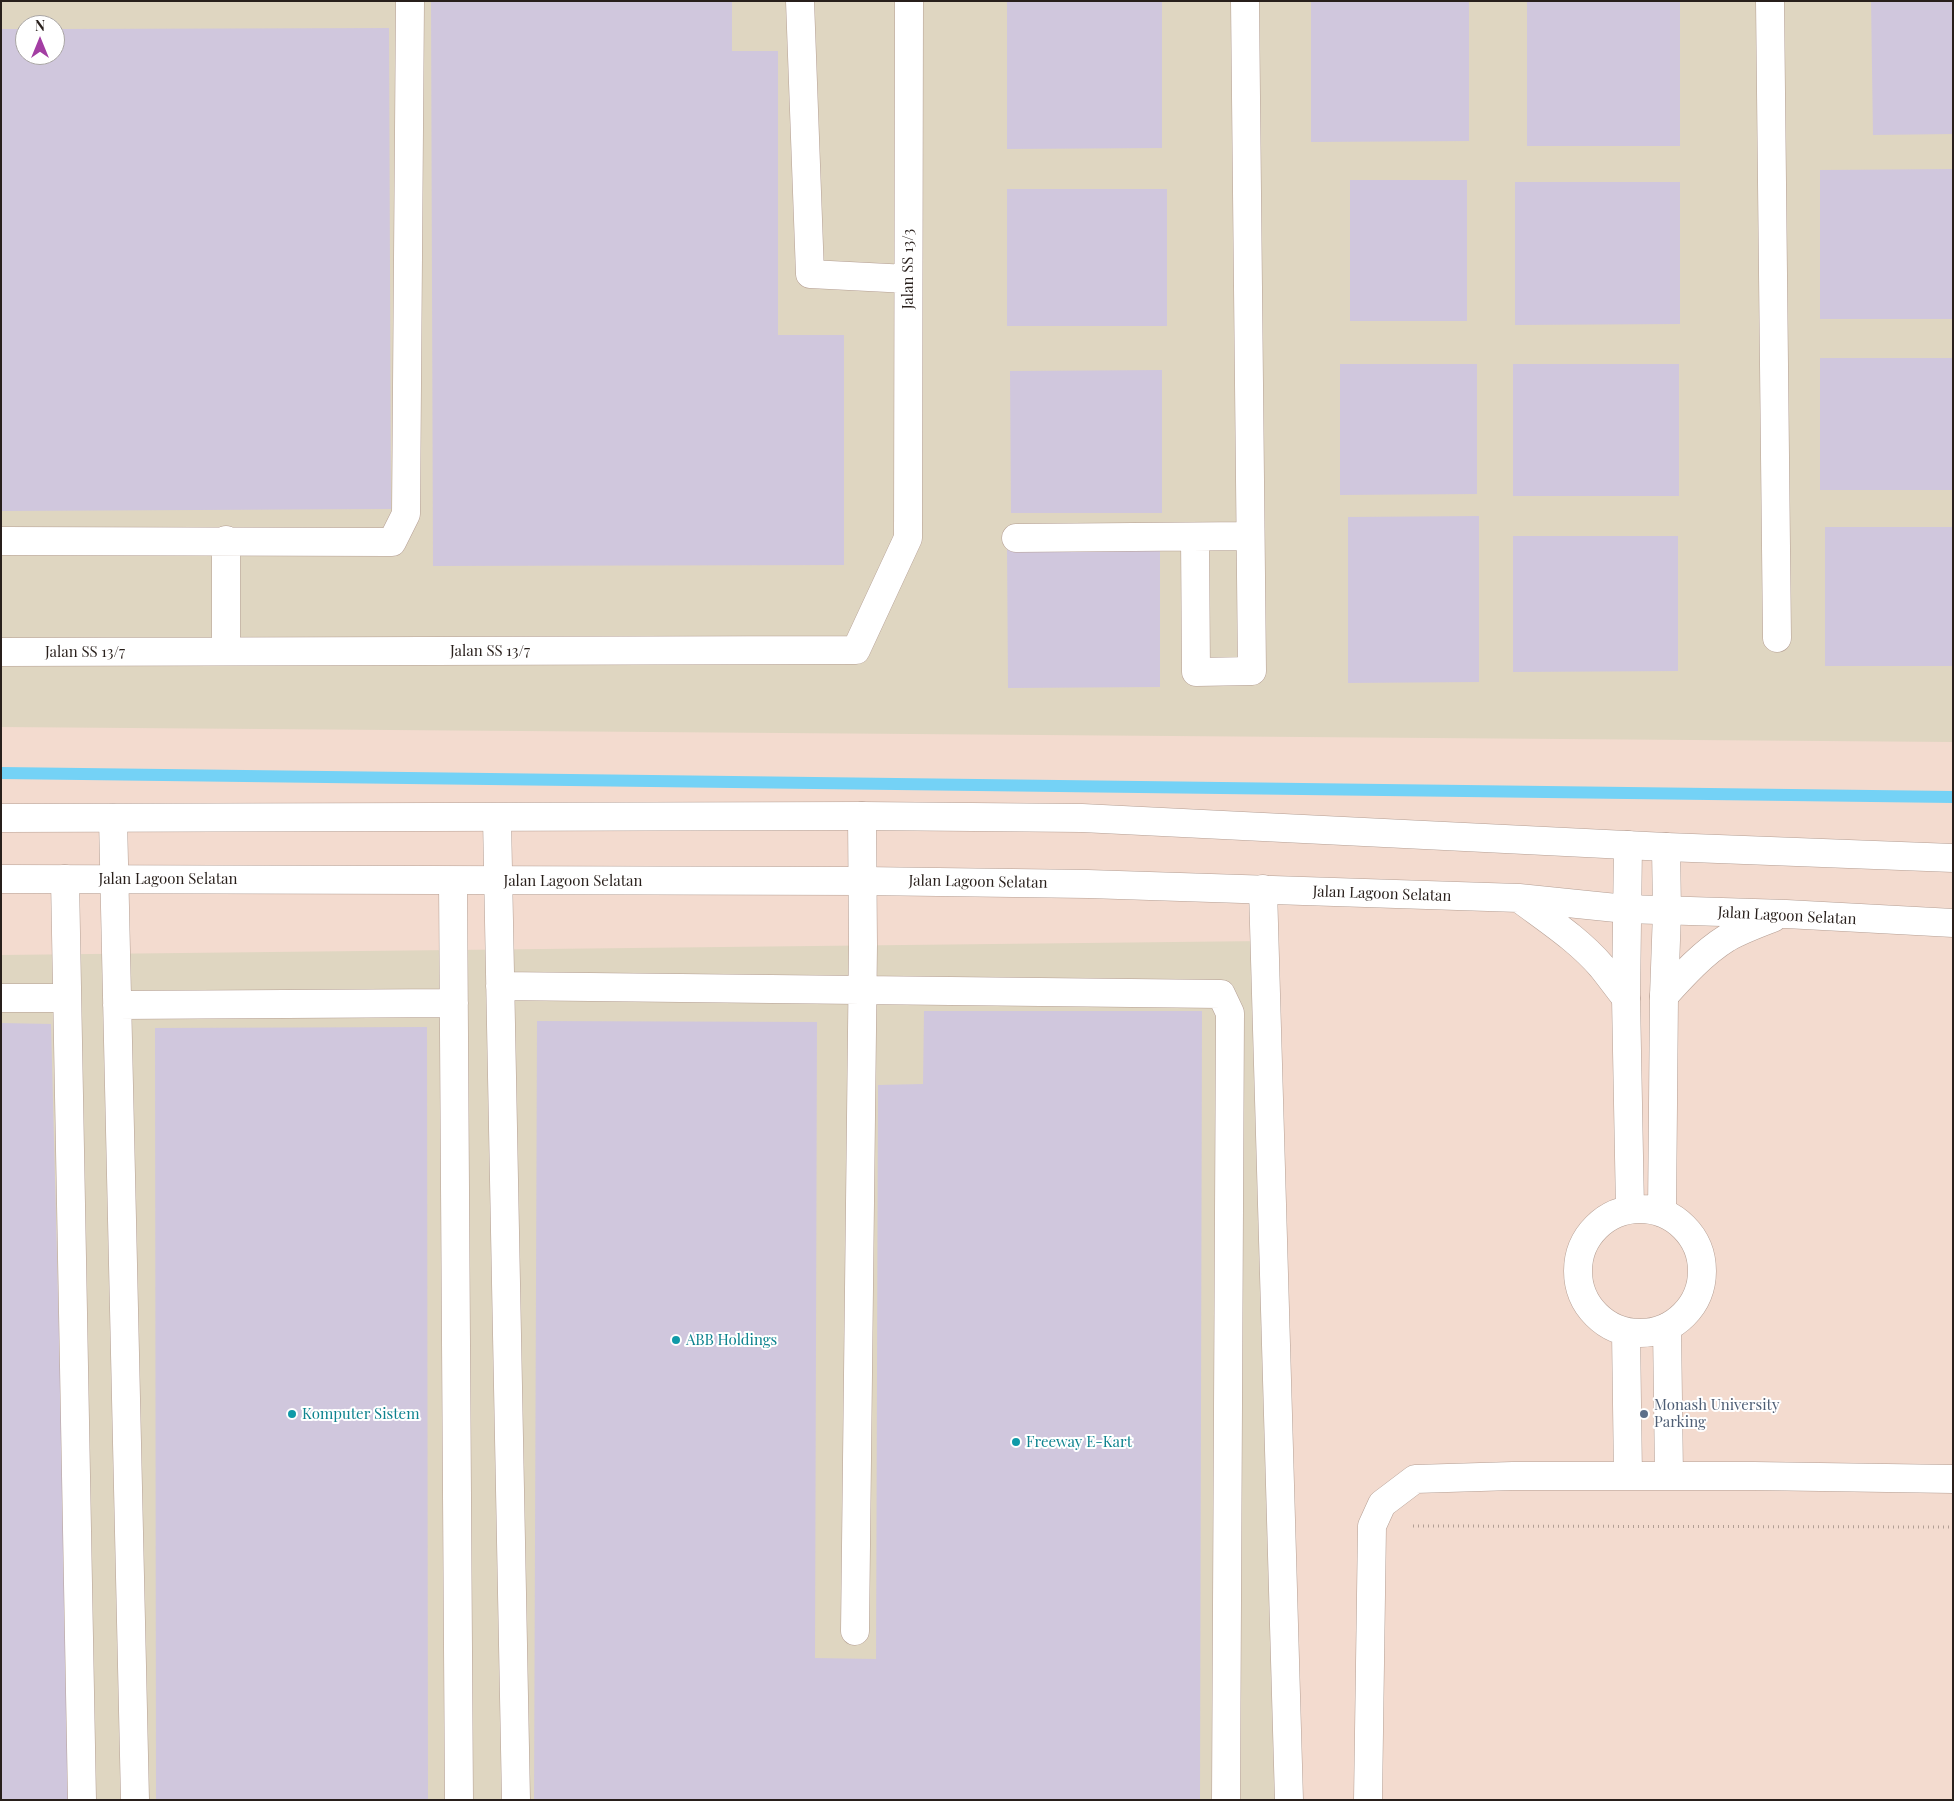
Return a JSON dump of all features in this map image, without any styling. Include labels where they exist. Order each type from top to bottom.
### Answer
[{"type":"main road","points":[[1,541],[226,540],[392,542],[406,514],[410,1]]},
{"type":"main road","points":[[800,1],[810,274],[908,278]]},
{"type":"main road","name":"Jalan SS 13/3","points":[[908,538],[909,1]]},
{"type":"main road","points":[[1195,537],[1196,672],[1252,671],[1245,1]]},
{"type":"main road","points":[[1770,1],[1777,638]]},
{"type":"main road","points":[[1016,538],[1250,536]]},
{"type":"main road","name":"Jalan SS 13/7","points":[[1,652],[856,650],[908,538]]},
{"type":"main road","points":[[226,540],[226,651]]},
{"type":"main road","points":[[855,1631],[863,881],[862,816]]},
{"type":"main road","points":[[1,818],[862,816],[1082,818],[1666,847],[1953,858]]},
{"type":"main road","points":[[113,818],[135,1800]]},
{"type":"main road","points":[[497,818],[516,1800]]},
{"type":"main road","points":[[1628,845],[1626,998],[1630,1209]]},
{"type":"main road","points":[[1662,1213],[1664,996],[1667,912],[1666,847]]},
{"type":"main road","name":"Jalan Lagoon Selatan","points":[[1,879],[863,881],[1088,884],[1519,898],[1626,910],[1786,914],[1953,924]]},
{"type":"main road","points":[[65,879],[82,1800]]},
{"type":"main road","points":[[453,881],[459,1800]]},
{"type":"main road","points":[[1263,889],[1289,1800]]},
{"type":"main road","points":[[1519,898],[1583,948],[1601,966],[1626,998]]},
{"type":"main road","points":[[1664,996],[1692,966],[1726,938],[1753,925],[1786,914]]},
{"type":"main road","points":[[500,986],[1221,994],[1230,1013],[1226,1800]]},
{"type":"main road","points":[[1,998],[67,998]]},
{"type":"main road","points":[[118,1005],[454,1003]]},
{"type":"main road","points":[[1630,1209],[1646,1209],[1662,1213],[1680,1223],[1694,1238],[1701,1258],[1703,1279],[1696,1299],[1685,1315],[1667,1327],[1647,1333],[1626,1332],[1606,1324],[1590,1309],[1580,1290],[1577,1269],[1582,1248],[1593,1229],[1609,1216],[1630,1209]]},
{"type":"main road","points":[[1667,1327],[1669,1476]]},
{"type":"main road","points":[[1626,1332],[1628,1476]]},
{"type":"main road","points":[[1368,1800],[1372,1526],[1382,1504],[1415,1480],[1513,1476],[1953,1478]]},
{"type":"path","points":[[1372,1526],[1953,1527]]},
{"type":"shaded area","points":[[1,1],[1953,1],[1953,742],[1,727]]},
{"type":"shaded area","points":[[1265,941],[1289,1800],[1,1800],[1,955]]},
{"type":"building","points":[[431,1],[732,1],[732,51],[778,51],[778,335],[844,335],[844,565],[433,566]]},
{"type":"building","points":[[1007,1],[1162,1],[1162,148],[1007,149]]},
{"type":"building","points":[[1311,1],[1469,1],[1469,141],[1311,142]]},
{"type":"building","points":[[1527,1],[1680,1],[1680,146],[1527,146]]},
{"type":"building","points":[[1871,1],[1953,1],[1953,134],[1873,135]]},
{"type":"building","points":[[389,28],[391,509],[1,511],[1,29],[15,29],[15,65],[65,65],[65,29]]},
{"type":"building","points":[[1953,169],[1953,319],[1820,319],[1820,170]]},
{"type":"building","points":[[1350,180],[1467,180],[1467,321],[1350,321]]},
{"type":"building","points":[[1515,182],[1680,182],[1680,324],[1515,325]]},
{"type":"building","points":[[1007,189],[1167,189],[1167,326],[1007,326]]},
{"type":"building","points":[[1820,358],[1953,358],[1953,490],[1820,490]]},
{"type":"building","points":[[1340,364],[1477,364],[1477,494],[1340,495]]},
{"type":"building","points":[[1513,364],[1679,364],[1679,496],[1513,496]]},
{"type":"building","points":[[1162,370],[1162,513],[1011,513],[1010,371]]},
{"type":"building","points":[[1479,516],[1479,682],[1348,683],[1348,517]]},
{"type":"building","points":[[1825,527],[1953,527],[1953,666],[1825,666]]},
{"type":"building","points":[[1513,536],[1678,536],[1678,671],[1513,672]]},
{"type":"building","points":[[1160,548],[1160,687],[1008,688],[1007,549]]},
{"type":"building","name":"ABB Holdings","points":[[924,1011],[1202,1011],[1200,1800],[534,1800],[537,1021],[817,1022],[815,1658],[876,1659],[878,1085],[923,1084]]},
{"type":"building","points":[[1,1023],[51,1024],[71,1800],[1,1800]]},
{"type":"building","name":"Komputer Sistem","points":[[427,1027],[428,1800],[156,1800],[155,1028]]},
{"type":"waterway","points":[[1,773],[1953,797]]},
{"type":"place","name":"ABB Holdings","points":[[676,1340]]},
{"type":"place","name":"Komputer Sistem","points":[[292,1414]]},
{"type":"place","name":"Monash University Parking","points":[[1644,1414]]},
{"type":"place","name":"Freeway E-Kart","points":[[1016,1442]]}]
